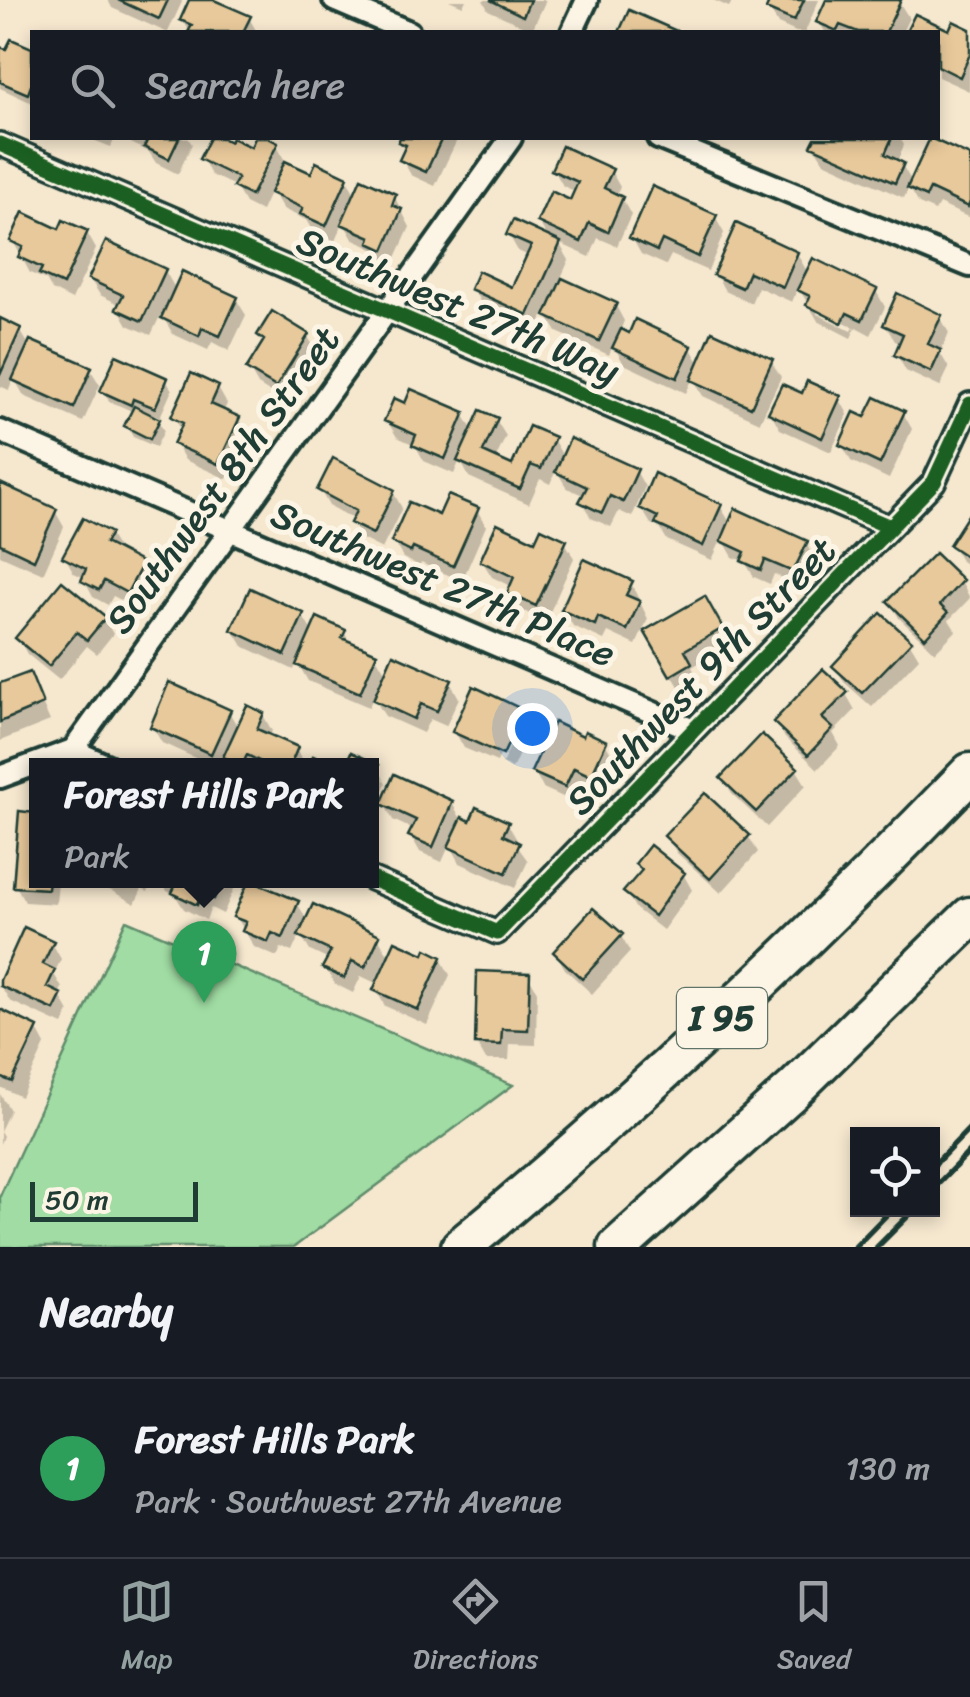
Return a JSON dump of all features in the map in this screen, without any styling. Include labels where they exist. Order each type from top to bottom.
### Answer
[{"type":"highway","name":"I 95","points":[[460,1247],[598,1131],[729,1011],[850,896],[970,773]]},
{"type":"highway","name":"I 95","points":[[618,1247],[792,1090],[970,917]]},
{"type":"street","points":[[334,0],[404,30]]},
{"type":"street","points":[[573,30],[588,0]]},
{"type":"street","name":"Southwest 8th Street","points":[[73,750],[510,140]]},
{"type":"street","points":[[663,140],[970,266]]},
{"type":"street","name":"Southwest 27th Way","points":[[0,144],[890,528]]},
{"type":"street","name":"Southwest 9th Street","points":[[379,882],[497,933],[934,482],[970,404]]},
{"type":"street","name":"Southwest 27th Place","points":[[0,431],[693,730]]},
{"type":"street","points":[[51,758],[73,750],[90,758]]},
{"type":"street","points":[[0,777],[29,766]]},
{"type":"green space","points":[[126,920],[513,1085],[294,1247],[0,1247],[0,1196]]},
{"type":"building","points":[[118,0],[168,0],[159,19]]},
{"type":"building","points":[[189,0],[214,0],[251,16],[244,30],[189,30],[192,25],[180,20]]},
{"type":"building","points":[[490,0],[530,0],[523,16]]},
{"type":"building","points":[[770,0],[804,0],[794,21],[766,9]]},
{"type":"building","points":[[826,0],[901,0],[887,30],[853,30],[840,25],[835,30],[816,22]]},
{"type":"building","points":[[629,10],[674,30],[620,30]]},
{"type":"building","points":[[915,14],[949,30],[953,21],[970,29],[970,54],[960,77],[940,67],[940,30],[907,30]]},
{"type":"building","points":[[11,39],[30,47],[28,94],[0,82],[0,47],[6,49]]},
{"type":"building","points":[[178,140],[169,159],[144,147],[147,141]]},
{"type":"building","points":[[209,140],[236,140],[251,147],[254,140],[278,143],[251,196],[233,187],[238,178],[199,159]]},
{"type":"building","points":[[441,140],[426,172],[399,160],[406,145],[398,142]]},
{"type":"building","points":[[814,140],[891,140],[885,154],[904,163],[895,183],[811,146]]},
{"type":"building","points":[[929,140],[970,156],[968,207],[930,189],[926,197],[907,188]]},
{"type":"building","points":[[562,146],[613,169],[604,188],[623,197],[608,232],[589,223],[581,242],[537,222],[551,191],[570,200],[578,182],[551,170]]},
{"type":"building","points":[[285,161],[311,173],[316,162],[348,177],[326,226],[300,214],[303,208],[270,193]]},
{"type":"building","points":[[361,178],[396,194],[392,205],[402,209],[384,250],[369,243],[371,237],[341,224]]},
{"type":"building","points":[[652,186],[717,215],[698,257],[662,240],[657,251],[629,238]]},
{"type":"building","points":[[23,212],[59,229],[63,220],[88,231],[63,285],[39,274],[42,268],[18,257],[23,247],[10,241]]},
{"type":"building","points":[[513,220],[561,242],[528,315],[470,289],[478,271],[512,287],[531,246],[506,235]]},
{"type":"building","points":[[736,223],[798,252],[783,287],[749,272],[742,288],[713,275]]},
{"type":"building","points":[[106,241],[166,269],[142,321],[116,309],[123,295],[88,279]]},
{"type":"building","points":[[813,258],[877,289],[862,320],[847,313],[842,323],[806,305],[810,296],[797,290]]},
{"type":"building","points":[[182,271],[238,297],[220,336],[202,328],[199,336],[161,318]]},
{"type":"building","points":[[562,278],[617,303],[599,341],[545,316]]},
{"type":"building","points":[[897,293],[942,315],[928,344],[941,350],[931,372],[894,355],[903,334],[883,325]]},
{"type":"building","points":[[272,311],[309,334],[276,387],[246,369],[264,340],[257,335]]},
{"type":"building","points":[[0,318],[21,328],[0,375]]},
{"type":"building","points":[[635,319],[692,346],[677,378],[612,348],[621,329],[629,333]]},
{"type":"building","points":[[712,331],[773,359],[751,407],[691,380]]},
{"type":"building","points":[[30,340],[92,367],[74,408],[12,380]]},
{"type":"building","points":[[116,355],[168,378],[155,408],[133,399],[131,405],[100,391]]},
{"type":"building","points":[[191,373],[219,386],[211,404],[240,417],[218,464],[173,444],[183,423],[171,417]]},
{"type":"building","points":[[807,381],[841,396],[822,438],[768,413],[782,384],[802,393]]},
{"type":"building","points":[[411,389],[465,412],[445,459],[412,445],[416,435],[384,421],[394,398],[405,403]]},
{"type":"building","points":[[875,397],[905,411],[880,464],[839,445],[854,412],[865,417]]},
{"type":"building","points":[[134,406],[160,419],[150,439],[124,426]]},
{"type":"building","points":[[480,410],[498,418],[483,452],[512,465],[529,426],[555,437],[541,469],[531,465],[520,489],[457,461]]},
{"type":"building","points":[[570,438],[638,469],[623,502],[610,496],[602,513],[579,502],[587,487],[555,472]]},
{"type":"building","points":[[333,458],[395,490],[373,534],[350,523],[356,511],[317,490]]},
{"type":"building","points":[[654,473],[722,504],[703,546],[655,524],[658,517],[639,508]]},
{"type":"building","points":[[0,483],[57,509],[34,560],[0,544]]},
{"type":"building","points":[[448,495],[479,508],[453,566],[391,542],[409,502],[439,515]]},
{"type":"building","points":[[735,508],[808,541],[793,572],[765,560],[761,570],[741,561],[745,552],[721,541]]},
{"type":"building","points":[[970,512],[970,559],[949,545]]},
{"type":"building","points":[[83,518],[111,533],[105,543],[143,563],[127,593],[104,581],[99,590],[81,581],[86,569],[62,557]]},
{"type":"building","points":[[497,523],[535,541],[541,528],[567,540],[536,606],[507,593],[514,577],[480,561]]},
{"type":"building","points":[[935,553],[963,580],[940,605],[948,613],[925,638],[887,601]]},
{"type":"building","points":[[584,559],[633,581],[626,595],[640,601],[627,630],[598,617],[595,625],[561,610]]},
{"type":"building","points":[[62,581],[106,617],[87,640],[77,632],[49,666],[15,638]]},
{"type":"building","points":[[250,588],[304,613],[285,655],[231,630]]},
{"type":"building","points":[[705,596],[723,628],[685,650],[692,663],[670,676],[644,631]]},
{"type":"building","points":[[881,613],[912,641],[862,693],[832,666]]},
{"type":"building","points":[[317,617],[346,630],[342,638],[377,653],[360,693],[296,665]]},
{"type":"building","points":[[393,654],[452,680],[437,711],[421,704],[414,719],[373,700]]},
{"type":"building","points":[[823,669],[848,692],[822,718],[833,728],[808,755],[773,722]]},
{"type":"building","points":[[30,672],[43,704],[0,722],[0,683]]},
{"type":"building","points":[[169,682],[231,710],[211,754],[150,727]]},
{"type":"building","points":[[473,686],[524,710],[503,755],[452,732]]},
{"type":"building","points":[[247,705],[264,713],[257,729],[298,747],[293,758],[223,757]]},
{"type":"building","points":[[554,722],[583,736],[585,731],[607,741],[591,776],[574,768],[565,787],[531,772]]},
{"type":"building","points":[[762,734],[798,768],[756,812],[720,778]]},
{"type":"building","points":[[394,774],[453,801],[433,847],[408,836],[416,820],[381,804]]},
{"type":"building","points":[[705,793],[750,835],[710,879],[664,836]]},
{"type":"building","points":[[476,807],[509,822],[503,835],[520,843],[506,873],[448,847],[462,817],[470,821]]},
{"type":"building","points":[[19,811],[29,812],[29,888],[13,887]]},
{"type":"building","points":[[650,845],[685,873],[654,916],[623,892],[642,870],[635,864]]},
{"type":"building","points":[[174,888],[219,888],[214,899],[202,893],[197,905],[172,893]]},
{"type":"building","points":[[246,888],[268,888],[299,901],[283,938],[272,933],[268,942],[242,931],[246,922],[233,917]]},
{"type":"building","points":[[313,904],[380,935],[365,967],[352,961],[344,978],[322,968],[331,951],[298,936]]},
{"type":"building","points":[[593,908],[623,934],[582,979],[553,952]]},
{"type":"building","points":[[24,927],[54,941],[43,964],[55,970],[47,987],[62,994],[54,1010],[0,986]]},
{"type":"building","points":[[395,941],[442,957],[418,1010],[373,990]]},
{"type":"building","points":[[477,971],[530,973],[528,1030],[502,1029],[501,1045],[475,1044]]},
{"type":"building","points":[[0,1009],[38,1027],[12,1082],[0,1077]]},
{"type":"railway","points":[[940,1159],[970,1128]]},
{"type":"railway","points":[[940,1182],[970,1151]]},
{"type":"railway","points":[[855,1247],[884,1217]]},
{"type":"railway","points":[[877,1247],[907,1217]]},
{"type":"cycle path","points":[[0,144],[890,527]]},
{"type":"cycle path","points":[[379,882],[497,933],[934,482],[970,404]]},
{"type":"place","name":"Forest Hills Park","points":[[204,1003]]}]
